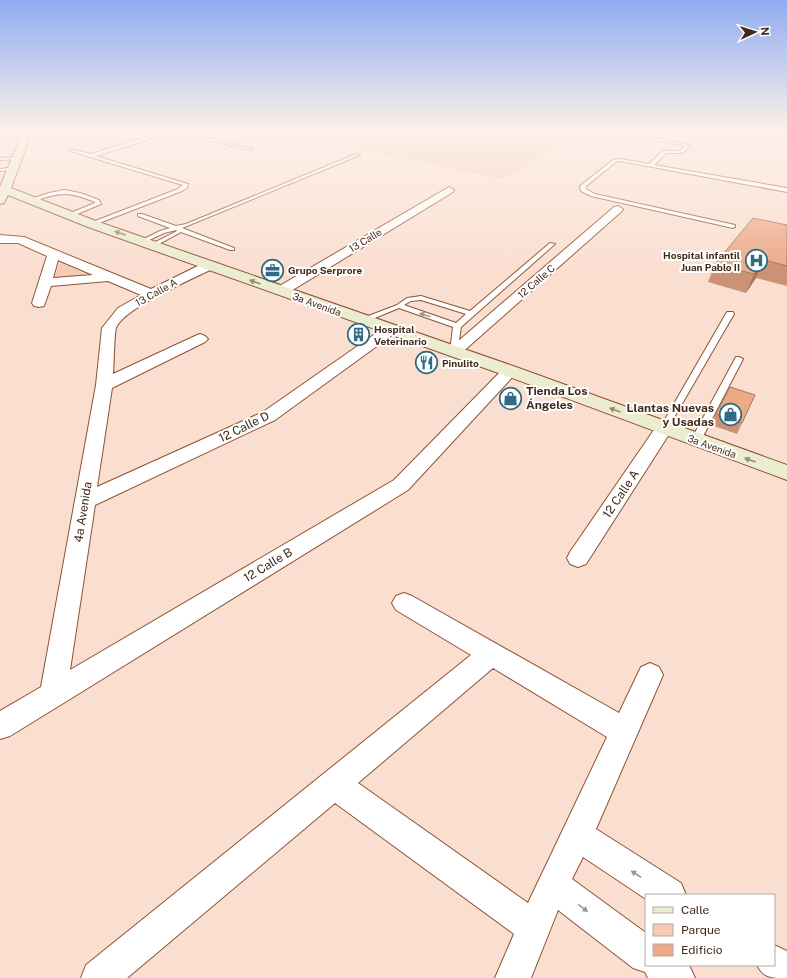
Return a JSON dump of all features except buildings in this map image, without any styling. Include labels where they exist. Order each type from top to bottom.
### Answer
[{"type":"main road","points":[[13,177],[6,203],[50,208]]},
{"type":"main road","name":"3a Avenida","points":[[6,203],[32,200],[92,224],[510,372],[787,473]]},
{"type":"street","name":"13 Calle","points":[[281,291],[449,190]]},
{"type":"street","name":"12 Calle C","points":[[454,352],[618,209]]},
{"type":"street","points":[[0,239],[20,240],[151,294]]},
{"type":"street","points":[[39,303],[54,253]]},
{"type":"street","name":"13 Calle A","points":[[109,328],[123,311],[151,294],[210,265]]},
{"type":"street","points":[[44,283],[110,276]]},
{"type":"street","name":"4a Avenida","points":[[53,696],[104,385],[109,328]]},
{"type":"street","name":"12 Calle D","points":[[84,501],[269,416],[390,330]]},
{"type":"street","points":[[104,385],[200,339]]},
{"type":"street","name":"12 Calle B","points":[[0,726],[53,696],[401,485],[510,372]]},
{"type":"street","name":"12 Calle A","points":[[578,558],[664,428]]},
{"type":"street","points":[[404,603],[624,731]]},
{"type":"street","points":[[98,978],[492,654]]},
{"type":"street","points":[[513,978],[552,885],[577,835],[650,675]]},
{"type":"street","points":[[334,784],[534,928]]},
{"type":"street","points":[[577,835],[666,894]]},
{"type":"street","points":[[552,885],[645,954]]},
{"type":"street","points":[[775,964],[787,972]]},
{"type":"street","points":[[661,966],[677,978]]},
{"type":"lane","points":[[92,224],[185,187],[186,184],[161,177]]},
{"type":"lane","points":[[148,243],[188,225],[307,177]]},
{"type":"lane","points":[[595,177],[583,186],[583,190],[593,196],[733,226]]},
{"type":"lane","points":[[717,177],[787,190]]},
{"type":"lane","points":[[32,200],[64,190],[97,201],[98,204],[70,215]]},
{"type":"lane","points":[[140,214],[232,249]]},
{"type":"lane","points":[[148,243],[162,232],[179,229]]},
{"type":"lane","points":[[454,352],[457,326],[470,313],[552,244]]},
{"type":"lane","points":[[362,320],[399,306],[409,299],[421,298],[470,313]]},
{"type":"lane","points":[[399,306],[457,326]]},
{"type":"lane","points":[[664,428],[730,314]]},
{"type":"lane","points":[[696,440],[738,359]]},
{"type":"green space","points":[[489,177],[504,177],[500,179]]},
{"type":"green space","points":[[60,261],[88,276],[54,279]]},
{"type":"place","name":"Hospital infantil Juan Pablo II","points":[[756,261]]},
{"type":"place","name":"Grupo Serprore","points":[[273,270]]},
{"type":"place","name":"Hospital Veterinario","points":[[358,335]]},
{"type":"place","name":"Pinulito","points":[[426,363]]},
{"type":"place","name":"Tienda Los Ángeles","points":[[510,398]]},
{"type":"place","name":"Llantas Nuevas y Usadas","points":[[730,415]]}]
